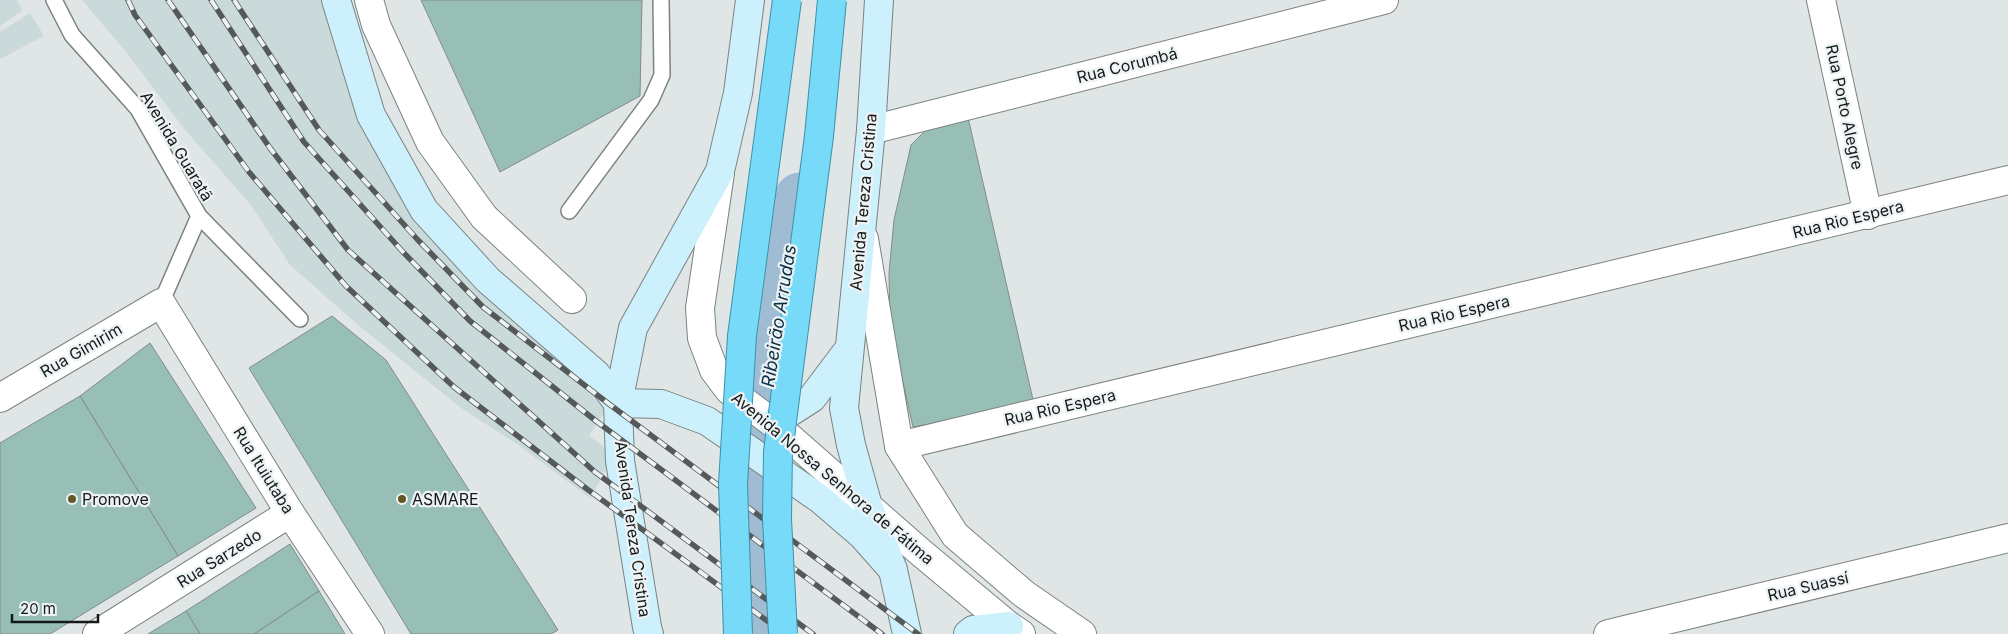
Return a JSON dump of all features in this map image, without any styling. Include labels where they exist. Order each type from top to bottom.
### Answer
[{"type":"highway","points":[[738,634],[733,484],[742,336],[771,131],[787,0]]},
{"type":"highway","points":[[783,634],[777,519],[778,452],[819,136],[832,0]]},
{"type":"main road","points":[[336,0],[371,115],[424,210],[488,280],[596,374],[618,403],[660,404],[707,421],[820,499],[863,536],[893,570]]},
{"type":"main road","name":"Avenida Tereza Cristina","points":[[643,632],[620,462],[618,403],[633,328],[720,171],[738,94],[750,0]]},
{"type":"main road","name":"Avenida Tereza Cristina","points":[[879,0],[871,130],[844,408],[851,445],[868,506],[893,570],[907,634]]},
{"type":"main road","points":[[772,423],[812,398],[849,348]]},
{"type":"main road","points":[[968,634],[973,630],[1015,630]]},
{"type":"street","points":[[369,0],[376,25],[430,142],[484,217],[572,299]]},
{"type":"street","name":"Rua Corumbá","points":[[871,130],[1384,0]]},
{"type":"street","name":"Rua Porto Alegre","points":[[1821,0],[1868,215]]},
{"type":"street","name":"Avenida Nossa Senhora de Fátima","points":[[720,171],[700,308],[702,338],[714,370],[729,390],[772,423],[918,551],[1015,630]]},
{"type":"street","name":"Rua Rio Espera","points":[[900,446],[2008,180]]},
{"type":"street","points":[[862,224],[900,446],[955,535],[1024,594],[1082,634]]},
{"type":"street","name":"Rua Gimirim","points":[[0,398],[161,303]]},
{"type":"street","name":"Rua Ituiutaba","points":[[161,303],[290,513],[370,634]]},
{"type":"street","name":"Rua Sarzedo","points":[[96,634],[290,513]]},
{"type":"street","name":"Rua Suassí","points":[[1608,634],[2008,538]]},
{"type":"lane","name":"Avenida Guaratã","points":[[54,0],[72,35],[138,109],[199,216],[300,319]]},
{"type":"lane","points":[[569,210],[651,100],[662,75],[661,0]]},
{"type":"lane","points":[[161,303],[199,216]]},
{"type":"shaded area","points":[[0,0],[17,0],[23,10],[0,26]]},
{"type":"shaded area","points":[[82,0],[324,0],[339,58],[372,142],[616,394],[589,436],[615,454],[590,498],[521,447],[461,408],[357,324],[290,265],[250,204],[186,131],[126,52]]},
{"type":"shaded area","points":[[30,13],[44,36],[0,59],[0,32]]},
{"type":"building","points":[[421,0],[642,0],[640,96],[500,172]]},
{"type":"building","points":[[967,113],[1034,404],[913,427],[890,325],[889,273],[894,220],[911,145],[932,124]]},
{"type":"building","name":"ASMARE","points":[[332,316],[386,360],[558,630],[551,634],[411,634],[249,368]]},
{"type":"building","points":[[150,343],[256,508],[178,556],[80,396]]},
{"type":"building","name":"Promove","points":[[80,396],[178,556],[50,634],[0,634],[0,443]]},
{"type":"building","points":[[290,544],[319,591],[254,634],[200,634],[186,611]]},
{"type":"building","points":[[319,591],[345,634],[254,634]]},
{"type":"building","points":[[186,611],[200,634],[148,634]]},
{"type":"waterway","name":"Ribeirão Arrudas","points":[[754,634],[752,618],[753,475],[800,198]]},
{"type":"railway","points":[[128,0],[135,15],[249,172],[346,286],[454,387],[587,489],[785,634]]},
{"type":"railway","points":[[168,0],[270,148],[348,250],[595,472],[813,634]]},
{"type":"railway","points":[[211,0],[304,142],[403,252],[470,321],[596,421],[882,634]]},
{"type":"railway","points":[[234,0],[319,130],[417,239],[483,307],[609,404],[918,634]]},
{"type":"place","name":"Promove","points":[[72,499]]},
{"type":"place","name":"ASMARE","points":[[402,499]]}]
